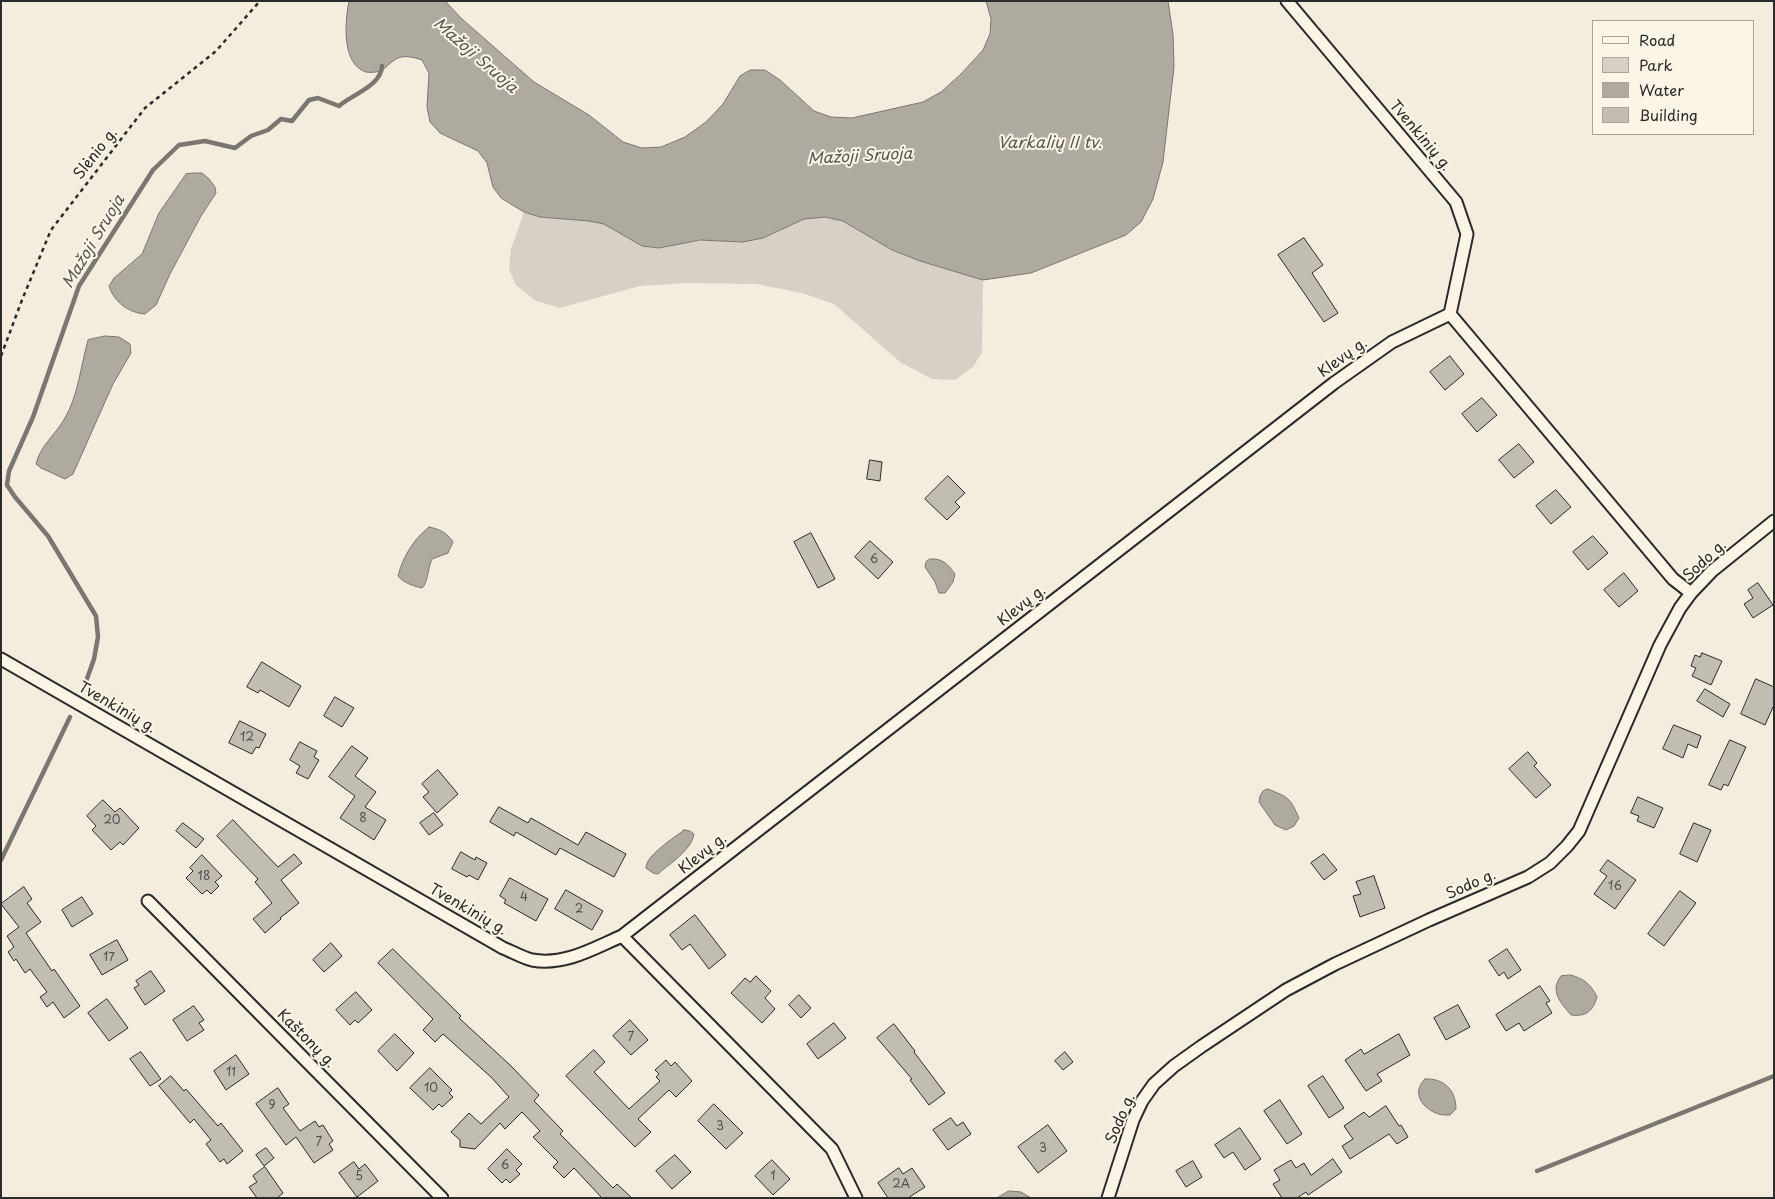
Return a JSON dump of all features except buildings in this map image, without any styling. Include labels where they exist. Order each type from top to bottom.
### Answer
[{"type":"street","name":"Tvenkinių g.","points":[[1287,1],[1456,202],[1467,234],[1450,314]]},
{"type":"street","points":[[1450,314],[1673,579],[1691,593]]},
{"type":"street","name":"Klevų g.","points":[[622,936],[1334,383],[1392,342],[1450,314]]},
{"type":"street","name":"Sodo g.","points":[[1108,1198],[1133,1120],[1142,1101],[1154,1084],[1174,1066],[1286,990],[1335,964],[1528,876],[1550,863],[1567,846],[1579,831],[1660,646],[1680,608],[1712,571],[1774,521]]},
{"type":"street","name":"Tvenkinių g.","points":[[1,660],[503,948],[531,960],[553,962],[578,955],[622,936]]},
{"type":"street","name":"Kaštonų g.","points":[[148,901],[442,1198]]},
{"type":"street","points":[[622,936],[832,1149],[856,1198]]},
{"type":"path","name":"Slėnio g.","points":[[1,356],[51,230],[145,108],[216,51],[260,1]]},
{"type":"green space","points":[[524,212],[540,217],[604,224],[642,246],[659,248],[700,240],[743,242],[763,238],[804,219],[825,217],[843,221],[892,250],[920,261],[983,280],[982,352],[973,367],[955,380],[932,379],[900,362],[834,304],[802,293],[756,284],[688,283],[640,286],[560,308],[536,301],[516,285],[509,269],[511,249]]},
{"type":"water","name":"Varkalių II tv.","points":[[349,1],[445,1],[462,19],[534,82],[589,115],[623,142],[642,148],[661,147],[685,137],[706,122],[723,104],[740,76],[750,70],[765,70],[780,80],[814,111],[831,117],[852,118],[923,102],[941,92],[983,50],[990,34],[991,19],[986,1],[1168,1],[1173,34],[1174,67],[1163,162],[1153,199],[1141,222],[1126,235],[1031,273],[983,280],[920,261],[892,250],[843,221],[825,217],[804,219],[763,238],[743,242],[700,240],[659,248],[642,246],[604,224],[540,217],[524,212],[501,198],[493,187],[487,163],[478,151],[440,133],[430,122],[427,107],[429,73],[422,60],[409,57],[399,58],[391,62],[382,71],[366,72],[352,60],[346,30]]},
{"type":"water","points":[[202,173],[209,179],[215,187],[216,193],[201,216],[156,305],[145,314],[128,309],[118,302],[109,286],[114,278],[142,254],[159,213],[186,174]]},
{"type":"water","points":[[105,336],[119,337],[130,344],[131,353],[113,384],[73,474],[65,479],[36,464],[41,451],[61,424],[69,409],[76,390],[88,340]]},
{"type":"water","points":[[429,527],[443,532],[453,542],[448,553],[432,559],[426,582],[422,588],[403,581],[398,576],[410,548]]},
{"type":"water","points":[[930,559],[944,562],[955,574],[953,582],[945,593],[939,593],[935,582],[925,567],[926,562]]},
{"type":"water","points":[[1268,789],[1284,796],[1293,805],[1299,818],[1294,826],[1286,830],[1275,825],[1259,802],[1263,791]]},
{"type":"water","points":[[684,830],[694,834],[689,846],[674,861],[658,874],[646,868],[647,863],[655,852]]},
{"type":"water","points":[[1571,975],[1587,983],[1597,997],[1591,1009],[1585,1014],[1571,1015],[1556,992],[1561,976]]},
{"type":"water","points":[[1425,1079],[1432,1079],[1448,1086],[1454,1096],[1456,1109],[1450,1115],[1442,1115],[1432,1111],[1420,1100],[1419,1090]]},
{"type":"water","points":[[1009,1191],[1021,1192],[1031,1198],[997,1198]]},
{"type":"waterway","name":"Mažoji Sruoja","points":[[83,690],[94,659],[98,637],[96,616],[48,536],[7,485],[9,471],[33,417],[79,286],[153,170],[179,145],[205,141],[235,148],[251,136],[268,130],[281,119],[292,121],[309,100],[318,98],[339,106],[372,84],[377,79],[382,66]]},
{"type":"waterway","name":"Mažoji Sruoja","points":[[1,860],[70,717]]},
{"type":"waterway","points":[[1537,1171],[1774,1076]]}]
